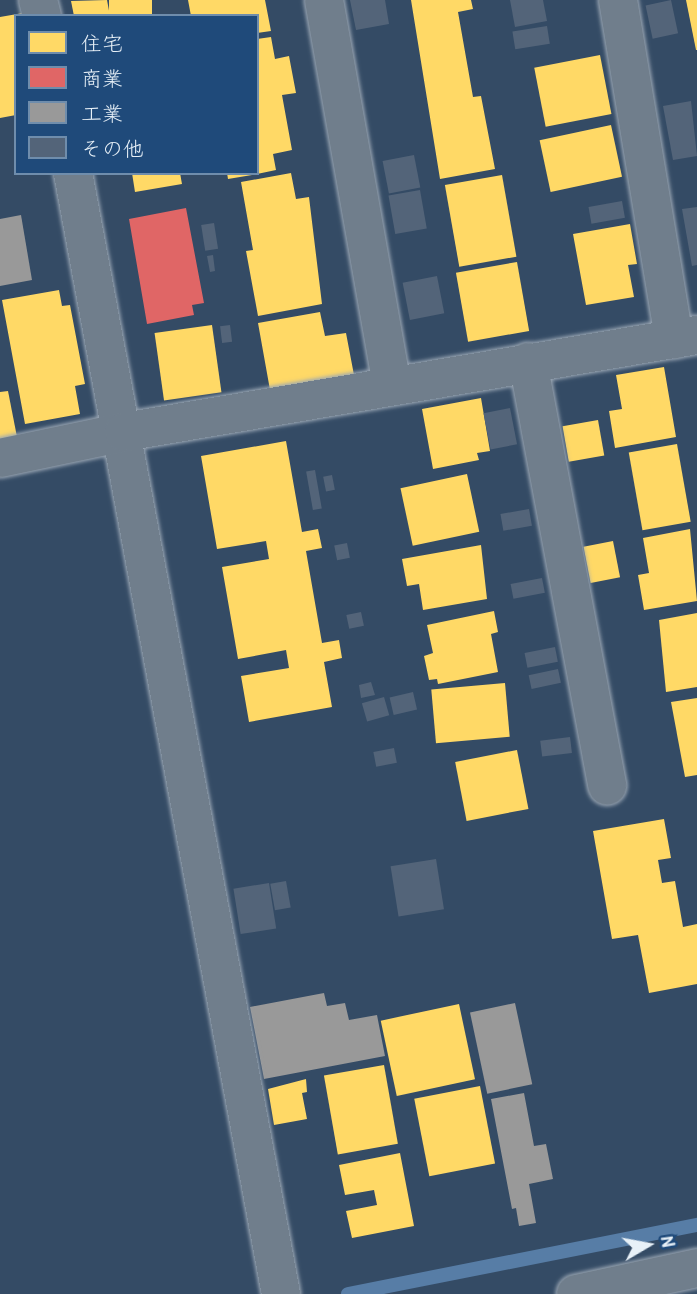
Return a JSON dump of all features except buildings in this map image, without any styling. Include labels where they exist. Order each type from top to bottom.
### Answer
[{"type":"street","points":[[324,0],[392,386]]},
{"type":"street","points":[[0,458],[124,432],[686,337],[618,0]]},
{"type":"street","points":[[73,175],[124,432],[281,1294]]},
{"type":"street","points":[[528,362],[607,786]]},
{"type":"street","points":[[576,1294],[697,1268]]},
{"type":"waterway","points":[[348,1294],[697,1225]]}]
